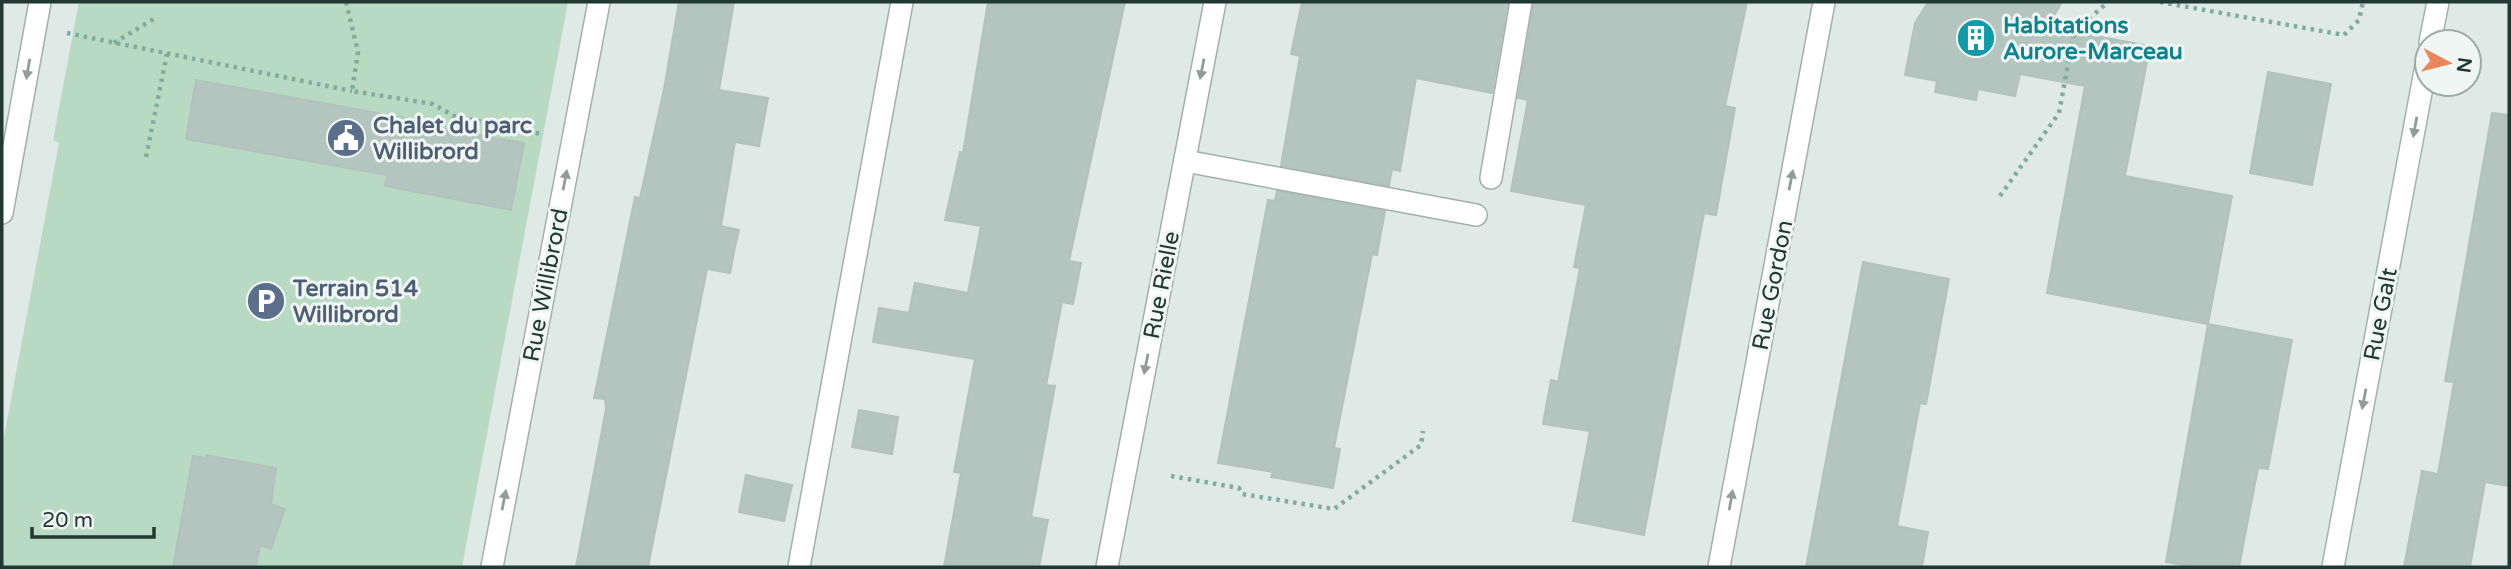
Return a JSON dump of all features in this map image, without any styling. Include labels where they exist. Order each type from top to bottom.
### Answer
[{"type":"street","points":[[2,212],[40,2]]},
{"type":"street","name":"Rue Willibrord","points":[[492,567],[599,2]]},
{"type":"street","points":[[799,567],[902,2]]},
{"type":"street","name":"Rue Rielle","points":[[1107,567],[1215,2]]},
{"type":"street","points":[[1490,178],[1521,2]]},
{"type":"street","name":"Rue Gordon","points":[[1719,567],[1824,2]]},
{"type":"street","points":[[2433,28],[2438,2]]},
{"type":"street","name":"Rue Galt","points":[[2333,567],[2420,98]]},
{"type":"street","points":[[1185,161],[1476,215]]},
{"type":"path","points":[[346,2],[358,52],[352,91]]},
{"type":"path","points":[[2000,196],[2059,113],[2074,32],[2108,2]]},
{"type":"path","points":[[2160,2],[2344,35],[2359,20],[2363,2]]},
{"type":"path","points":[[113,43],[155,18]]},
{"type":"path","points":[[67,33],[352,91],[433,104],[454,116],[541,134]]},
{"type":"path","points":[[146,157],[167,54]]},
{"type":"path","points":[[1171,476],[1239,488],[1242,494],[1334,509],[1422,445],[1423,431]]},
{"type":"green space","points":[[79,2],[568,2],[462,567],[2,567],[2,448],[59,143],[53,140]]},
{"type":"building","points":[[679,2],[734,2],[719,90],[768,98],[759,146],[735,142],[721,226],[739,230],[730,273],[707,269],[648,567],[576,567],[606,409],[605,399],[594,398],[635,197],[640,198],[664,89]]},
{"type":"building","points":[[988,2],[1125,2],[1069,261],[1081,263],[1073,304],[1062,302],[1046,385],[1055,386],[1031,517],[1048,520],[1039,567],[944,567],[961,473],[954,472],[975,359],[873,342],[879,308],[909,313],[915,283],[968,293],[981,226],[945,220],[960,152],[963,153]]},
{"type":"building","points":[[1302,2],[1508,2],[1492,93],[1416,78],[1400,171],[1392,169],[1389,186],[1281,166],[1300,56],[1291,54]]},
{"type":"building","points":[[1534,2],[1747,2],[1725,106],[1735,108],[1716,215],[1704,213],[1644,535],[1573,521],[1590,431],[1543,424],[1551,380],[1558,382],[1580,268],[1574,267],[1586,205],[1511,191],[1528,100],[1518,98]]},
{"type":"building","points":[[1928,2],[2062,2],[2047,27],[2150,46],[2125,176],[2232,196],[2208,324],[2047,293],[2085,86],[2020,74],[2015,96],[1978,89],[1976,100],[1935,92],[1937,81],[1905,75],[1915,23]]},
{"type":"building","points":[[2268,72],[2331,84],[2312,185],[2250,173]]},
{"type":"building","points":[[196,80],[427,122],[426,126],[524,143],[511,210],[385,186],[387,175],[186,139]]},
{"type":"building","points":[[2492,113],[2509,115],[2509,486],[2485,482],[2470,567],[2404,567],[2422,471],[2438,474],[2454,382],[2445,381]]},
{"type":"building","points":[[1277,191],[1385,211],[1377,255],[1372,254],[1334,448],[1340,449],[1333,488],[1271,477],[1273,472],[1218,463],[1268,200],[1275,201]]},
{"type":"building","points":[[1863,262],[1949,279],[1926,404],[1920,403],[1897,526],[1928,532],[1922,567],[1806,567]]},
{"type":"building","points":[[2208,324],[2292,340],[2268,469],[2258,468],[2239,567],[2194,567],[2166,562]]},
{"type":"building","points":[[859,410],[898,417],[892,454],[852,447]]},
{"type":"building","points":[[206,455],[276,468],[271,504],[285,509],[271,549],[260,545],[256,567],[173,567],[193,456],[206,458]]},
{"type":"building","points":[[746,475],[792,485],[784,521],[739,512]]},
{"type":"place","name":"Habitations Aurore-Marceau","points":[[1976,38]]},
{"type":"place","name":"Chalet du parc Willibrord","points":[[346,138]]},
{"type":"place","name":"Terrain 514 Willibrord","points":[[266,301]]}]
